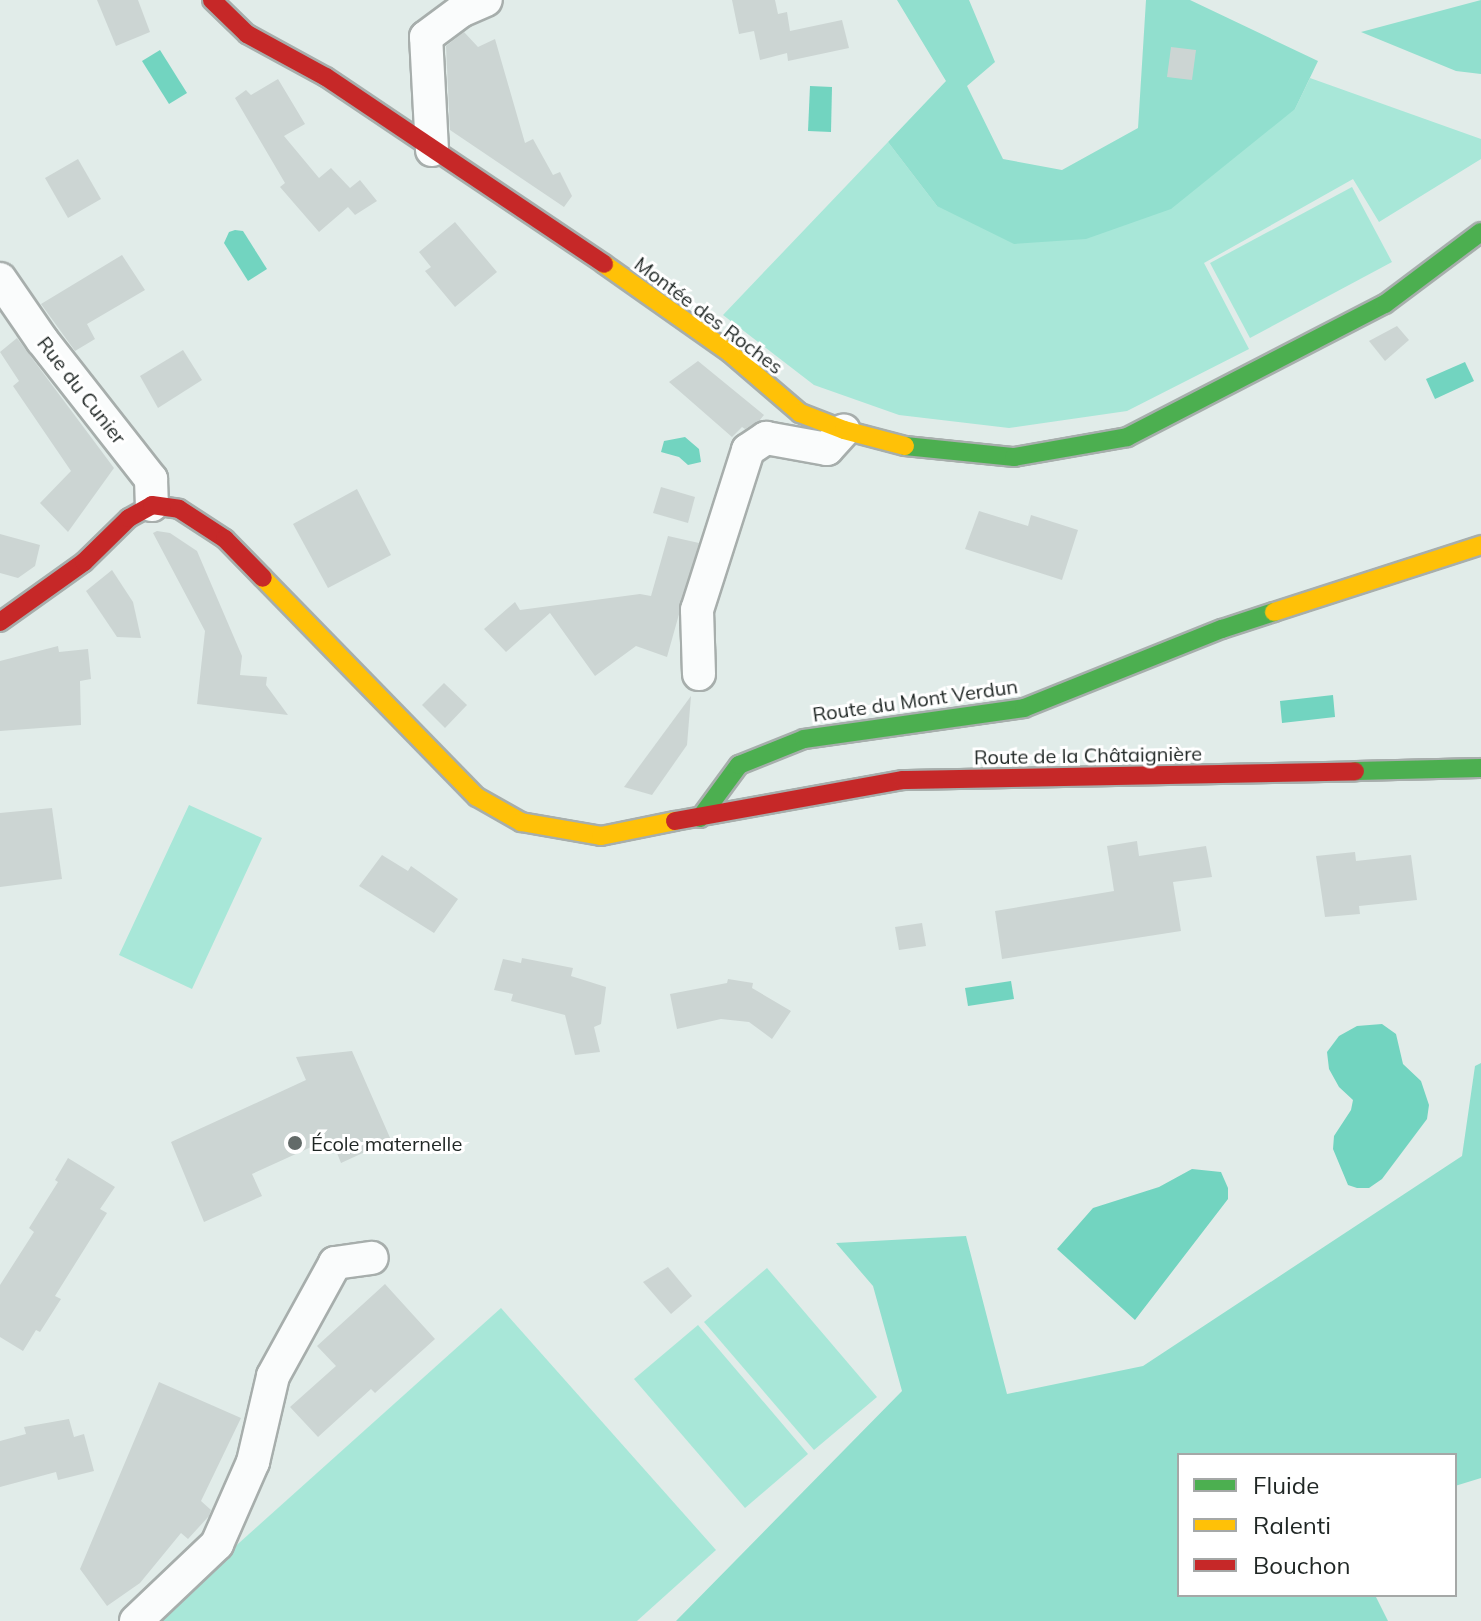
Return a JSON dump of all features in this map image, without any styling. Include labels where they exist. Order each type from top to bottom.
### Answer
[{"type":"street","name":"Montée des Roches","points":[[212,0],[247,34],[326,77],[634,284],[730,353],[800,413],[844,430],[919,450],[1014,457],[1127,437],[1385,304],[1481,232]]},
{"type":"street","points":[[432,150],[426,37],[461,11],[486,0]]},
{"type":"street","name":"Rue du Cunier","points":[[0,279],[42,340],[151,479],[152,505]]},
{"type":"street","points":[[699,674],[697,610],[748,450],[766,438],[827,449],[844,430]]},
{"type":"street","points":[[0,622],[84,562],[129,518],[152,505],[179,509],[225,539],[477,797],[521,822],[601,836],[700,818]]},
{"type":"street","name":"Route du Mont Verdun","points":[[700,818],[739,765],[804,739],[1024,708],[1222,629],[1481,545]]},
{"type":"street","name":"Route de la Châtaignière","points":[[700,818],[821,792],[903,780],[1481,768]]},
{"type":"street","points":[[136,1621],[217,1544],[253,1462],[273,1376],[335,1263],[372,1258]]},
{"type":"shaded area","points":[[897,0],[969,0],[995,62],[967,86],[1003,159],[1062,170],[1138,128],[1146,0],[1190,0],[1318,61],[1295,109],[1171,209],[1086,239],[1014,244],[937,206],[888,142],[946,81]]},
{"type":"shaded area","points":[[1481,0],[1481,74],[1456,71],[1361,32]]},
{"type":"shaded area","points":[[160,50],[187,93],[169,104],[142,61]]},
{"type":"shaded area","points":[[1310,78],[1481,139],[1481,159],[1379,222],[1353,179],[1204,263],[1249,349],[1127,411],[1009,428],[899,415],[814,385],[723,315],[888,142],[937,206],[1295,109]]},
{"type":"shaded area","points":[[810,86],[832,87],[831,132],[808,131]]},
{"type":"shaded area","points":[[1352,187],[1392,262],[1250,338],[1210,263]]},
{"type":"shaded area","points":[[243,231],[267,269],[248,281],[224,243],[229,232]]},
{"type":"shaded area","points":[[1465,362],[1474,381],[1435,399],[1426,379]]},
{"type":"shaded area","points":[[685,437],[699,449],[701,462],[688,465],[679,457],[661,452],[664,441]]},
{"type":"shaded area","points":[[1333,695],[1335,717],[1282,723],[1280,701]]},
{"type":"shaded area","points":[[189,805],[262,838],[192,989],[119,955]]},
{"type":"shaded area","points":[[1011,981],[1014,999],[968,1006],[965,988]]},
{"type":"shaded area","points":[[1382,1024],[1396,1034],[1403,1064],[1421,1081],[1429,1105],[1427,1119],[1382,1179],[1369,1188],[1357,1188],[1348,1185],[1333,1149],[1334,1136],[1351,1110],[1353,1100],[1339,1087],[1329,1069],[1327,1052],[1339,1036],[1357,1026]]},
{"type":"shaded area","points":[[1481,1063],[1481,1478],[1457,1485],[1457,1453],[1177,1453],[1177,1597],[1376,1597],[1388,1621],[676,1621],[902,1391],[873,1286],[836,1243],[966,1236],[1007,1394],[1143,1366],[1462,1156],[1475,1066]]},
{"type":"shaded area","points":[[1192,1169],[1221,1172],[1228,1188],[1228,1199],[1135,1320],[1057,1249],[1093,1208],[1159,1187]]},
{"type":"shaded area","points":[[767,1268],[877,1397],[814,1450],[704,1322]]},
{"type":"shaded area","points":[[501,1308],[716,1550],[637,1621],[152,1621]]},
{"type":"shaded area","points":[[698,1325],[808,1454],[745,1508],[634,1379]]},
{"type":"building","points":[[97,0],[138,0],[150,32],[116,46]]},
{"type":"building","points":[[732,0],[775,0],[778,14],[787,12],[790,31],[842,20],[849,48],[788,61],[787,53],[760,60],[754,31],[739,34]]},
{"type":"building","points":[[464,32],[478,47],[495,39],[525,143],[533,139],[553,175],[560,172],[572,196],[564,207],[450,130],[446,46]]},
{"type":"building","points":[[1171,47],[1196,50],[1192,80],[1167,77]]},
{"type":"building","points":[[278,79],[305,124],[284,136],[319,178],[331,168],[350,188],[360,180],[377,201],[355,215],[348,207],[319,232],[280,187],[285,183],[235,98],[246,90],[251,95]]},
{"type":"building","points":[[78,159],[101,199],[68,218],[45,178]]},
{"type":"building","points":[[455,222],[497,272],[455,307],[425,271],[431,267],[419,252]]},
{"type":"building","points":[[122,255],[145,290],[87,324],[95,339],[75,351],[41,304]]},
{"type":"building","points":[[1397,326],[1409,340],[1385,361],[1369,341]]},
{"type":"building","points":[[17,338],[114,468],[68,532],[40,503],[71,471],[13,386],[19,381],[0,352]]},
{"type":"building","points":[[183,350],[202,380],[158,408],[140,376]]},
{"type":"building","points":[[698,361],[764,415],[759,421],[745,429],[742,427],[732,437],[669,382]]},
{"type":"building","points":[[661,487],[695,497],[688,523],[653,513]]},
{"type":"building","points":[[357,489],[391,555],[328,588],[293,524]]},
{"type":"building","points":[[979,511],[1028,526],[1031,515],[1078,530],[1062,580],[965,549]]},
{"type":"building","points":[[153,533],[170,533],[197,551],[242,656],[240,675],[267,677],[266,685],[288,715],[197,704],[205,631]]},
{"type":"building","points":[[0,534],[40,545],[35,566],[18,578],[0,573]]},
{"type":"building","points":[[668,536],[699,543],[667,657],[636,646],[595,676],[550,613],[506,652],[484,629],[515,602],[520,610],[640,594],[651,596]]},
{"type":"building","points":[[112,570],[133,602],[141,638],[117,637],[86,591]]},
{"type":"building","points":[[58,646],[59,652],[88,649],[91,679],[80,681],[81,725],[0,731],[0,661]]},
{"type":"building","points":[[444,683],[467,705],[445,728],[422,705]]},
{"type":"building","points":[[691,696],[687,745],[652,795],[624,787]]},
{"type":"building","points":[[52,808],[62,879],[0,887],[0,813]]},
{"type":"building","points":[[1137,841],[1139,856],[1206,846],[1212,877],[1173,882],[1181,931],[1002,959],[995,911],[1114,891],[1107,846]]},
{"type":"building","points":[[1355,852],[1356,861],[1411,855],[1417,900],[1359,906],[1360,914],[1325,917],[1316,856]]},
{"type":"building","points":[[382,855],[408,871],[411,866],[458,899],[434,933],[359,886]]},
{"type":"building","points":[[922,923],[926,946],[899,950],[895,927]]},
{"type":"building","points":[[522,958],[573,968],[571,976],[606,987],[601,1024],[594,1027],[600,1052],[575,1055],[565,1015],[511,1001],[513,994],[494,990],[503,959],[521,963]]},
{"type":"building","points":[[728,979],[753,983],[752,988],[791,1011],[772,1039],[749,1022],[721,1019],[677,1029],[670,994],[727,983]]},
{"type":"building","points":[[352,1051],[391,1140],[341,1163],[331,1138],[252,1174],[262,1196],[204,1222],[171,1142],[306,1080],[296,1057]]},
{"type":"building","points":[[68,1158],[115,1187],[100,1209],[107,1213],[55,1296],[61,1299],[40,1332],[36,1330],[23,1351],[0,1337],[0,1285],[34,1232],[29,1228],[58,1182],[55,1180]]},
{"type":"building","points":[[668,1267],[692,1296],[671,1314],[643,1282]]},
{"type":"building","points":[[385,1284],[435,1339],[375,1393],[371,1389],[318,1437],[290,1407],[336,1366],[317,1346]]},
{"type":"building","points":[[159,1382],[241,1418],[201,1501],[211,1510],[209,1516],[188,1539],[181,1533],[140,1583],[107,1606],[80,1569]]},
{"type":"building","points":[[69,1419],[74,1437],[84,1434],[94,1471],[58,1480],[56,1472],[0,1487],[0,1441],[26,1434],[24,1427]]},
{"type":"traffic: fast","points":[[905,446],[1014,457],[1127,437],[1385,304],[1481,232]]},
{"type":"traffic: fast","points":[[700,818],[739,765],[804,739],[1024,708],[1222,629],[1274,612]]},
{"type":"traffic: fast","points":[[1355,771],[1481,768]]},
{"type":"traffic: slow","points":[[604,264],[730,353],[800,413],[844,430],[905,446]]},
{"type":"traffic: slow","points":[[1274,612],[1481,545]]},
{"type":"traffic: slow","points":[[263,578],[477,797],[521,822],[601,836],[675,821]]},
{"type":"traffic: jam","points":[[212,0],[247,34],[326,77],[604,264]]},
{"type":"traffic: jam","points":[[0,622],[84,562],[129,518],[152,505],[179,509],[225,539],[263,578]]},
{"type":"traffic: jam","points":[[675,821],[903,780],[1355,771]]},
{"type":"place","name":"École maternelle","points":[[295,1143]]}]
